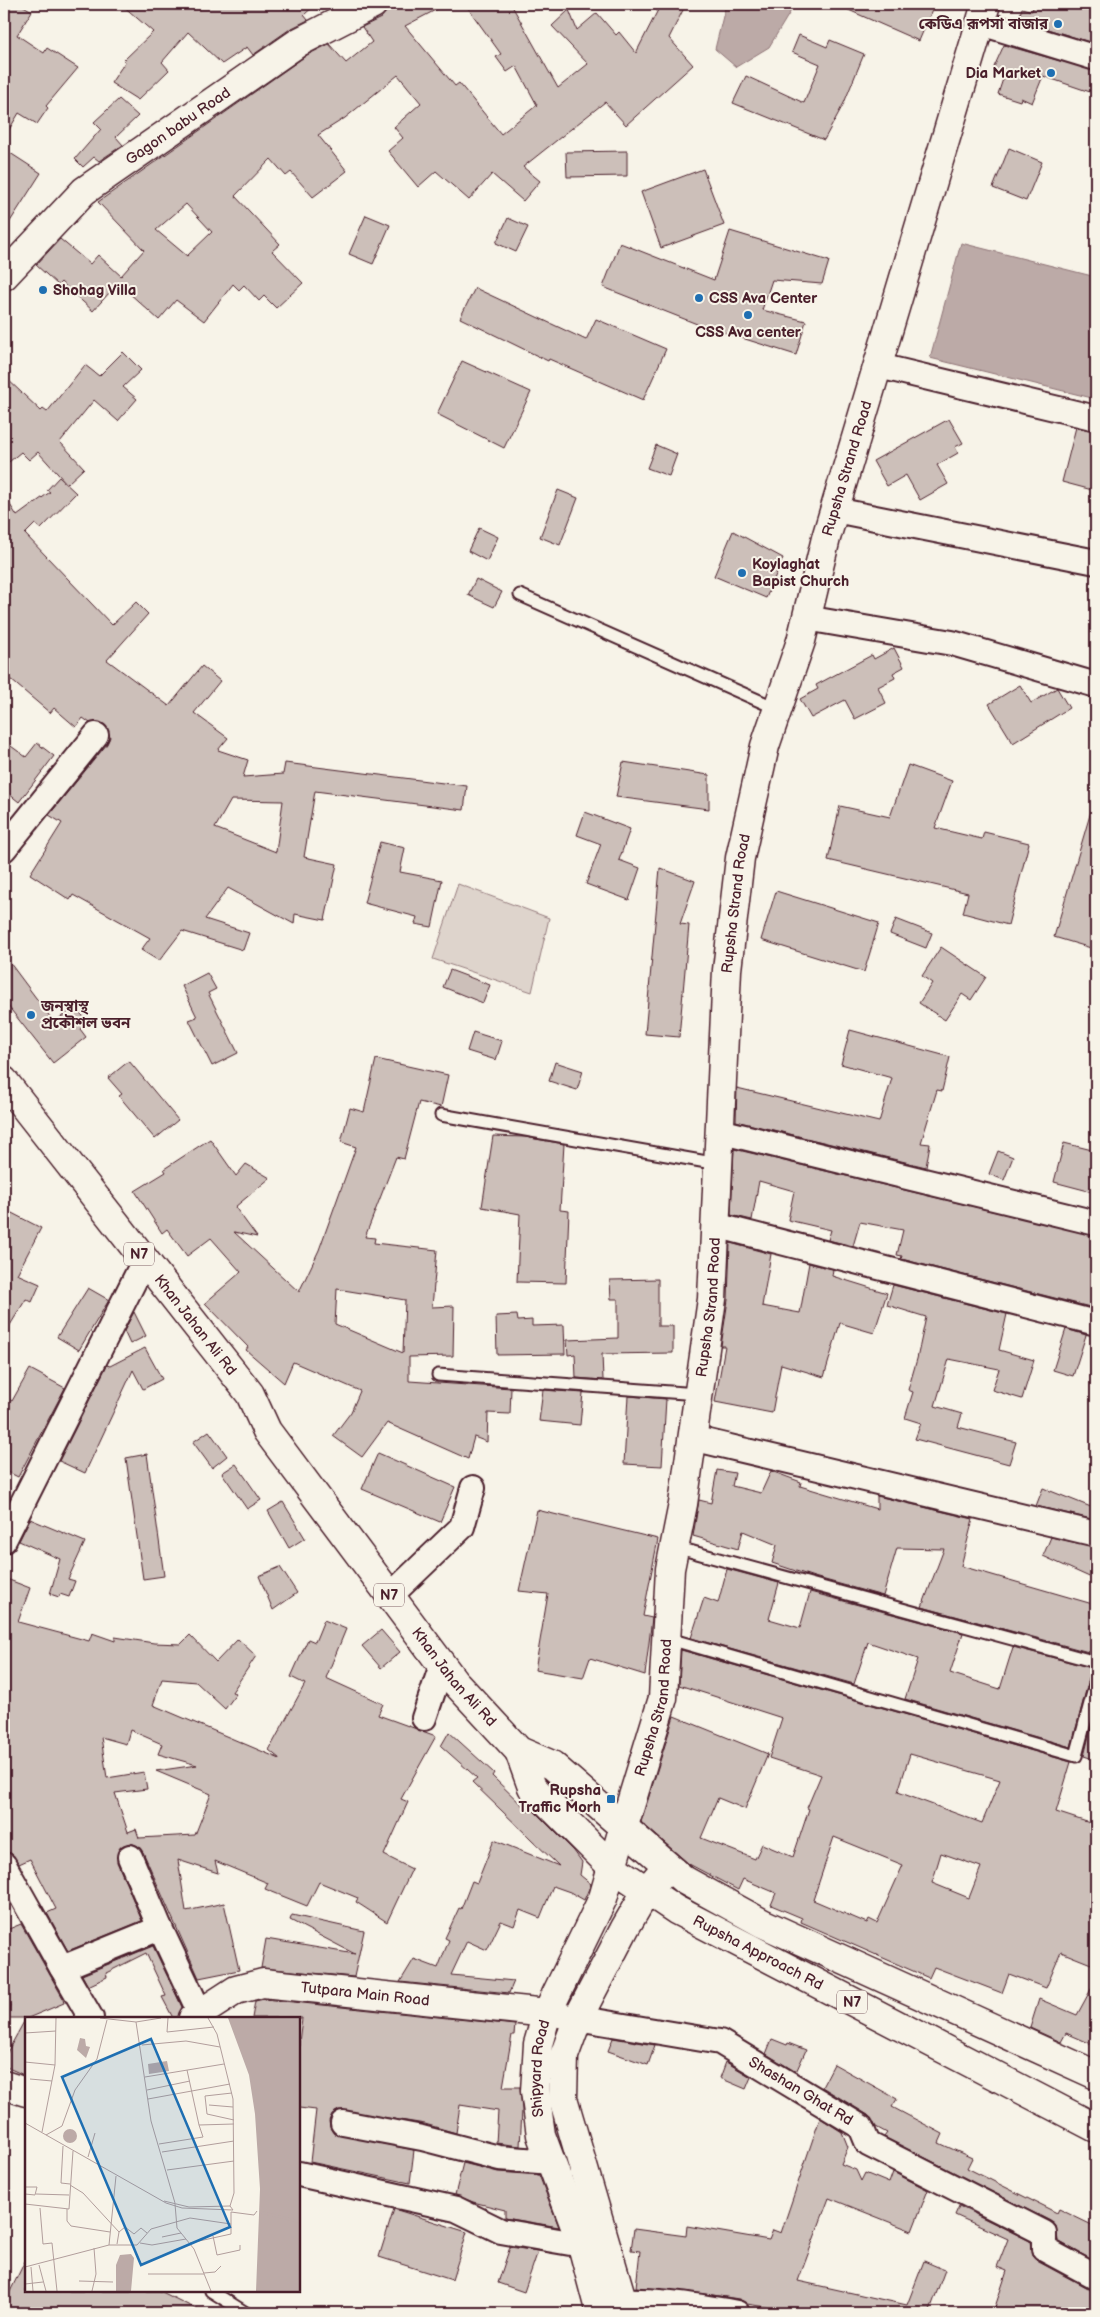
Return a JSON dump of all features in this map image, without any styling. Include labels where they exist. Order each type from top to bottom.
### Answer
[{"type":"main road","name":"Gagon babu Road","points":[[4,276],[84,190],[299,42],[373,4]]},
{"type":"main road","name":"Rupsha Strand Road","points":[[623,1829],[663,1698],[670,1569],[692,1438],[712,1299],[727,970],[740,858],[765,746],[806,618],[834,510],[984,14]]},
{"type":"main road","name":"Khan Jahan Ali Rd","points":[[4,1081],[235,1406],[267,1432],[454,1682],[519,1751],[532,1787],[612,1867]]},
{"type":"main road","name":"Khan Jahan Ali Rd","points":[[4,1111],[139,1270]]},
{"type":"main road","name":"Khan Jahan Ali Rd","points":[[519,1751],[552,1765],[623,1829]]},
{"type":"main road","name":"Rupsha Approach Rd","points":[[623,1829],[684,1880],[762,1923],[1096,2075]]},
{"type":"main road","name":"Shipyard Road","points":[[612,2307],[582,2245],[541,2135],[535,2091],[538,2044],[547,2013],[603,1898],[623,1829]]},
{"type":"main road","points":[[612,2307],[563,2098],[564,2056],[578,2018],[647,1890],[668,1866]]},
{"type":"main road","name":"Rupsha Approach Rd","points":[[612,1867],[676,1910],[1096,2128]]},
{"type":"main road","name":"Tutpara Main Road","points":[[197,2016],[236,1990],[262,1983],[547,2013]]},
{"type":"main road","points":[[4,2085],[25,2092]]},
{"type":"street","points":[[984,14],[1096,58]]},
{"type":"street","points":[[878,366],[1096,418]]},
{"type":"street","points":[[834,510],[1096,562]]},
{"type":"street","points":[[806,618],[952,644],[1096,685]]},
{"type":"street","points":[[4,849],[96,735]]},
{"type":"street","points":[[719,1131],[1096,1223]]},
{"type":"street","points":[[715,1225],[1096,1323]]},
{"type":"street","points":[[4,1540],[139,1270]]},
{"type":"street","points":[[692,1438],[1096,1534]]},
{"type":"street","points":[[390,1596],[462,1527],[473,1488]]},
{"type":"street","points":[[424,1718],[442,1665]]},
{"type":"street","points":[[130,1857],[197,2016]]},
{"type":"street","points":[[4,1865],[90,2017]]},
{"type":"street","points":[[62,1968],[160,1928]]},
{"type":"street","name":"Shashan Ghat Rd","points":[[547,2013],[720,2042],[861,2127],[868,2144],[1044,2233],[1044,2249],[1096,2277]]},
{"type":"street","points":[[343,2123],[422,2138],[499,2158],[552,2162]]},
{"type":"street","points":[[300,2174],[456,2209],[501,2231],[582,2245]]},
{"type":"street","points":[[612,2307],[665,2302],[737,2313]]},
{"type":"lane","points":[[520,595],[778,708]]},
{"type":"lane","points":[[441,1115],[718,1164]]},
{"type":"lane","points":[[438,1375],[698,1394]]},
{"type":"lane","points":[[675,1547],[1096,1662]]},
{"type":"lane","points":[[666,1638],[1076,1756],[1096,1681]]},
{"type":"lane","points":[[213,2292],[246,2313]]},
{"type":"shaded area","points":[[726,4],[789,4],[792,9],[769,47],[736,67],[715,49]]},
{"type":"shaded area","points":[[961,243],[1096,277],[1096,399],[930,358]]},
{"type":"shaded area","points":[[458,884],[549,918],[532,992],[433,959]]},
{"type":"building","points":[[4,4],[20,4],[32,11],[17,35],[44,53],[47,48],[78,68],[46,106],[48,108],[37,124],[19,113],[4,138]]},
{"type":"building","points":[[121,4],[316,4],[304,15],[308,20],[290,29],[253,55],[247,47],[222,64],[188,32],[162,62],[169,70],[138,100],[111,83],[125,62],[124,60],[153,32]]},
{"type":"building","points":[[388,4],[447,4],[405,26],[455,86],[459,83],[501,134],[537,105],[516,66],[507,72],[496,57],[501,54],[465,4],[511,4],[558,88],[588,64],[552,26],[569,10],[577,30],[597,13],[616,35],[619,32],[636,53],[661,4],[686,4],[669,38],[693,65],[626,125],[605,102],[523,167],[540,181],[523,201],[492,174],[469,200],[436,171],[418,187],[388,151],[403,138],[394,127],[421,103],[398,75],[345,118],[318,135],[347,171],[313,197],[291,172],[286,176],[271,159],[235,196],[280,244],[272,251],[303,283],[276,308],[264,296],[259,301],[244,285],[239,290],[233,284],[204,321],[176,300],[159,320],[118,283],[93,311],[61,282],[58,285],[36,265],[60,239],[90,264],[98,255],[121,276],[144,250],[98,202],[307,55],[329,44],[346,63],[372,42],[362,27],[381,18],[386,12]],"holes":[[[186,204],[212,232],[187,256],[156,230]]]},
{"type":"building","points":[[835,4],[923,4],[933,8],[919,41]]},
{"type":"building","points":[[1034,4],[1096,4],[1096,44],[1018,20],[1022,8],[1032,11]]},
{"type":"building","points":[[799,35],[827,47],[830,40],[864,54],[844,103],[824,140],[733,103],[746,76],[804,103],[820,64],[792,52]]},
{"type":"building","points":[[1004,45],[1096,71],[1096,94],[1043,76],[1032,103],[1021,98],[1020,101],[998,94],[1005,73],[996,70],[994,67]]},
{"type":"building","points":[[119,99],[138,116],[116,137],[123,145],[99,161],[94,157],[83,167],[75,159],[101,129],[94,122]]},
{"type":"building","points":[[1009,148],[1042,162],[1026,201],[993,188]]},
{"type":"building","points":[[4,149],[41,173],[4,231]]},
{"type":"building","points":[[627,151],[627,176],[567,177],[566,152]]},
{"type":"building","points":[[703,169],[724,225],[661,248],[641,192]]},
{"type":"building","points":[[366,215],[390,225],[373,264],[349,254]]},
{"type":"building","points":[[508,218],[528,227],[516,252],[496,243]]},
{"type":"building","name":"CSS Ava Center","points":[[730,231],[829,261],[822,284],[772,280],[762,310],[806,321],[796,355],[697,324],[603,287],[620,243],[714,280]]},
{"type":"building","points":[[475,288],[586,340],[596,319],[666,349],[643,400],[549,359],[548,361],[460,318]]},
{"type":"building","points":[[123,352],[141,370],[123,387],[137,399],[118,421],[94,400],[60,442],[84,468],[67,484],[38,452],[29,460],[21,452],[4,466],[4,376],[41,411],[43,409],[47,412],[85,365],[99,376]]},
{"type":"building","points":[[462,361],[531,392],[504,448],[437,414]]},
{"type":"building","points":[[949,419],[963,443],[955,447],[958,453],[937,465],[948,484],[920,500],[906,475],[887,486],[873,461]]},
{"type":"building","points":[[1076,427],[1096,431],[1096,491],[1062,482]]},
{"type":"building","points":[[656,445],[677,454],[669,476],[647,468]]},
{"type":"building","points":[[59,477],[76,493],[41,529],[35,524],[25,534],[112,625],[136,602],[148,614],[107,660],[169,706],[202,666],[220,681],[194,713],[228,738],[218,750],[248,760],[243,777],[283,774],[285,763],[467,786],[464,810],[315,791],[304,857],[337,864],[325,920],[295,914],[294,924],[228,888],[205,919],[249,933],[243,950],[182,931],[159,961],[141,950],[150,938],[73,895],[70,900],[30,874],[62,823],[49,815],[107,744],[110,737],[105,725],[99,722],[90,723],[83,718],[76,727],[54,708],[50,713],[4,674],[4,495],[17,516],[50,492],[47,490]],"holes":[[[231,800],[283,801],[276,852],[215,828]]]},
{"type":"building","points":[[558,490],[578,498],[560,545],[540,537]]},
{"type":"building","points":[[479,528],[498,537],[487,561],[468,551]]},
{"type":"building","points":[[733,531],[783,558],[766,598],[714,576]]},
{"type":"building","points":[[476,579],[502,592],[494,607],[468,595]]},
{"type":"building","points":[[894,648],[904,667],[893,673],[895,678],[878,687],[886,703],[855,719],[845,700],[811,718],[800,699],[818,689],[816,685],[872,655],[874,659]]},
{"type":"building","points":[[1020,685],[1031,703],[1057,688],[1069,708],[1013,743],[989,704]]},
{"type":"building","points":[[4,741],[26,757],[37,743],[54,756],[19,802],[4,790]]},
{"type":"building","points":[[623,762],[709,775],[709,809],[616,797]]},
{"type":"building","points":[[908,765],[952,781],[935,828],[982,839],[984,832],[1029,843],[1008,925],[963,913],[968,893],[828,860],[840,806],[890,817]]},
{"type":"building","points":[[1092,808],[1096,808],[1096,932],[1091,948],[1054,937]]},
{"type":"building","points":[[585,812],[630,829],[619,860],[640,868],[629,900],[586,884],[601,844],[577,835]]},
{"type":"building","points":[[380,842],[405,848],[400,872],[442,880],[432,927],[415,924],[417,917],[364,903]]},
{"type":"building","points":[[660,868],[695,881],[680,924],[689,925],[679,1037],[645,1034]]},
{"type":"building","points":[[776,891],[879,923],[864,972],[761,940]]},
{"type":"building","points":[[896,919],[932,933],[926,948],[890,934]]},
{"type":"building","points":[[941,947],[986,977],[971,1000],[962,994],[945,1020],[919,1003],[932,983],[922,976]]},
{"type":"building","name":"জনস্বাস্থ প্রকৌশল ভবন","points":[[4,955],[54,1022],[75,1007],[89,1023],[80,1029],[86,1037],[53,1063],[4,1001]]},
{"type":"building","points":[[450,970],[490,985],[483,1003],[443,987]]},
{"type":"building","points":[[207,973],[216,989],[208,993],[238,1053],[212,1066],[189,1020],[197,1017],[182,986]]},
{"type":"building","points":[[850,1030],[950,1057],[942,1091],[937,1090],[921,1143],[930,1144],[926,1167],[736,1121],[737,1088],[879,1122],[892,1078],[841,1064]]},
{"type":"building","points":[[473,1032],[502,1041],[496,1060],[467,1051]]},
{"type":"building","points":[[376,1059],[448,1075],[441,1107],[419,1102],[404,1159],[396,1157],[365,1237],[375,1238],[374,1243],[437,1250],[432,1307],[454,1306],[453,1356],[409,1357],[409,1381],[511,1388],[510,1414],[488,1413],[487,1442],[474,1437],[468,1459],[387,1423],[362,1457],[333,1436],[351,1412],[360,1391],[293,1362],[284,1383],[246,1350],[248,1347],[205,1303],[241,1272],[211,1238],[187,1256],[167,1229],[162,1233],[135,1191],[166,1172],[164,1169],[210,1139],[236,1176],[246,1164],[270,1178],[235,1207],[257,1237],[234,1232],[299,1292],[319,1250],[356,1147],[341,1142],[350,1108],[364,1112]],"holes":[[[337,1289],[405,1300],[403,1353],[335,1324]]]},
{"type":"building","points":[[129,1061],[178,1120],[155,1139],[119,1096],[122,1094],[108,1078]]},
{"type":"building","points":[[555,1062],[583,1071],[577,1090],[549,1081]]},
{"type":"building","points":[[493,1136],[525,1137],[564,1144],[560,1210],[569,1211],[566,1283],[517,1282],[520,1214],[482,1207]]},
{"type":"building","points":[[1064,1143],[1096,1151],[1096,1193],[1054,1182]]},
{"type":"building","points":[[734,1149],[1096,1236],[1096,1301],[1094,1308],[901,1259],[902,1256],[897,1255],[903,1230],[860,1222],[853,1246],[828,1240],[831,1230],[788,1220],[794,1191],[759,1181],[752,1220],[731,1215]]},
{"type":"building","points":[[998,1151],[1013,1157],[1004,1180],[989,1174]]},
{"type":"building","points":[[4,1209],[41,1228],[17,1274],[40,1284],[32,1302],[26,1299],[4,1335]]},
{"type":"building","points":[[730,1243],[771,1254],[762,1306],[800,1313],[809,1263],[833,1269],[832,1276],[887,1293],[874,1333],[840,1323],[824,1377],[781,1364],[772,1413],[715,1402],[725,1346],[721,1346],[728,1300]]},
{"type":"building","points":[[658,1279],[658,1326],[673,1326],[673,1353],[602,1354],[603,1380],[576,1378],[575,1354],[568,1355],[567,1340],[618,1338],[618,1299],[611,1299],[610,1280]]},
{"type":"building","points":[[893,1285],[1007,1314],[999,1350],[1034,1360],[1022,1399],[992,1390],[999,1369],[949,1359],[935,1406],[962,1414],[958,1427],[1016,1442],[1009,1464],[915,1439],[921,1423],[905,1418],[913,1392],[908,1390],[926,1317],[887,1305]]},
{"type":"building","points":[[88,1288],[109,1300],[79,1350],[57,1337]]},
{"type":"building","points":[[134,1312],[146,1336],[130,1344],[124,1331]]},
{"type":"building","points":[[517,1315],[518,1321],[532,1320],[532,1326],[564,1325],[565,1354],[497,1355],[496,1316]]},
{"type":"building","points":[[1066,1329],[1086,1335],[1073,1376],[1053,1370]]},
{"type":"building","points":[[145,1348],[162,1379],[143,1389],[133,1370],[85,1473],[59,1461],[107,1365],[110,1366]]},
{"type":"building","points":[[30,1369],[65,1388],[18,1477],[4,1470],[4,1396],[12,1401]]},
{"type":"building","points":[[543,1390],[583,1393],[580,1425],[539,1421]]},
{"type":"building","points":[[628,1396],[666,1399],[662,1466],[624,1464]]},
{"type":"building","points":[[209,1431],[227,1456],[212,1468],[193,1442]]},
{"type":"building","points":[[378,1453],[455,1487],[440,1522],[362,1489]]},
{"type":"building","points":[[147,1454],[164,1576],[143,1579],[126,1458]]},
{"type":"building","points":[[236,1464],[261,1500],[247,1509],[222,1473]]},
{"type":"building","points":[[717,1470],[735,1473],[732,1486],[761,1493],[771,1471],[801,1482],[800,1486],[877,1509],[877,1496],[973,1519],[961,1566],[1096,1605],[1096,1654],[922,1607],[944,1549],[897,1548],[883,1596],[772,1563],[777,1545],[743,1531],[738,1549],[693,1536],[699,1500],[711,1503]]},
{"type":"building","points":[[1043,1488],[1096,1509],[1096,1520],[1036,1506]]},
{"type":"building","points":[[283,1502],[305,1538],[289,1548],[268,1511]]},
{"type":"building","points":[[537,1510],[658,1539],[643,1616],[652,1618],[645,1675],[590,1658],[583,1678],[535,1670],[548,1594],[519,1591]]},
{"type":"building","points":[[30,1519],[85,1542],[68,1579],[75,1581],[69,1597],[60,1594],[59,1597],[50,1594],[60,1559],[19,1541]]},
{"type":"building","points":[[1051,1537],[1096,1547],[1096,1580],[1043,1556]]},
{"type":"building","points":[[280,1567],[297,1593],[273,1610],[259,1576]]},
{"type":"building","points":[[727,1569],[779,1583],[769,1619],[800,1628],[810,1592],[963,1633],[950,1673],[1000,1689],[1013,1647],[1096,1669],[1096,1674],[1091,1675],[1089,1679],[1071,1747],[905,1699],[918,1659],[868,1642],[854,1684],[691,1638],[704,1598],[718,1603]]},
{"type":"building","points":[[4,1578],[30,1588],[18,1622],[89,1641],[92,1633],[115,1641],[115,1637],[154,1643],[181,1644],[190,1635],[216,1662],[238,1639],[256,1656],[232,1692],[236,1694],[225,1709],[196,1682],[162,1679],[153,1705],[280,1759],[269,1750],[305,1684],[291,1677],[308,1639],[315,1642],[324,1620],[346,1629],[326,1678],[383,1704],[378,1715],[436,1736],[401,1799],[408,1802],[384,1855],[412,1869],[387,1922],[356,1902],[358,1898],[319,1882],[307,1906],[265,1889],[268,1883],[215,1861],[218,1873],[178,1860],[186,1911],[224,1903],[239,1970],[199,1978],[143,1852],[138,1846],[131,1843],[124,1845],[119,1849],[117,1862],[142,1921],[68,1951],[47,1913],[56,1909],[30,1859],[19,1864],[11,1853],[4,1851]],"holes":[[[130,1730],[162,1744],[158,1754],[197,1765],[156,1771],[211,1794],[195,1835],[139,1838],[136,1829],[128,1832],[115,1793],[147,1789],[144,1772],[107,1778],[101,1737],[126,1744]]]},
{"type":"building","points":[[381,1630],[400,1652],[381,1668],[362,1646]]},
{"type":"building","points":[[681,1650],[1071,1762],[1056,1812],[1096,1825],[1096,1966],[1061,1952],[1046,1988],[1009,1974],[1002,1993],[934,1967],[929,1978],[801,1922],[802,1918],[771,1905],[776,1893],[743,1879],[738,1890],[689,1864],[641,1822],[674,1716],[768,1754],[745,1809],[718,1798],[701,1838],[755,1859],[762,1844],[793,1857],[809,1809],[807,1808],[821,1775],[769,1758],[782,1718],[679,1685]],"holes":[[[910,1754],[1000,1780],[982,1823],[898,1792]],[[834,1837],[903,1865],[877,1923],[869,1919],[867,1923],[813,1900]],[[941,1853],[981,1867],[969,1898],[932,1883]]]},
{"type":"building","points":[[1096,1709],[1096,1760],[1084,1756]]},
{"type":"building","points":[[449,1732],[494,1773],[492,1776],[529,1812],[531,1808],[574,1851],[582,1862],[580,1875],[591,1884],[584,1900],[570,1892],[553,1886],[540,1918],[520,1910],[514,1926],[501,1921],[487,1950],[467,1941],[451,1975],[514,1981],[509,1993],[400,1982],[414,1959],[438,1968],[449,1940],[445,1938],[459,1908],[461,1909],[472,1881],[477,1883],[494,1840],[559,1866],[472,1782],[477,1778],[441,1746]]},
{"type":"building","points":[[292,1915],[364,1931],[354,1977],[261,1968],[266,1939],[355,1954],[290,1920]]},
{"type":"building","points":[[21,1924],[63,1998],[64,2003],[30,2017],[4,2018],[10,2006],[4,1990],[4,1931]]},
{"type":"building","points":[[153,1946],[182,2007],[177,2017],[172,2017],[162,1997],[166,1996],[146,1953],[106,1973],[107,1977],[88,1986],[82,1975]]},
{"type":"building","points":[[1096,1980],[1096,2046],[1066,2033],[1061,2042],[1030,2028],[1039,1999],[1077,2015]]},
{"type":"building","points":[[264,1999],[515,2025],[503,2087],[520,2087],[522,2110],[520,2146],[496,2143],[498,2111],[460,2105],[456,2133],[425,2124],[339,2110],[332,2114],[329,2121],[330,2128],[334,2134],[414,2150],[410,2183],[310,2162],[316,2110],[300,2108],[300,2034],[302,2018],[252,2017],[255,2001]]},
{"type":"building","points":[[25,2020],[25,2076],[4,2066],[4,2058]]},
{"type":"building","points":[[613,2038],[655,2045],[648,2065],[608,2051]]},
{"type":"building","points":[[772,2039],[806,2050],[796,2072],[766,2054]]},
{"type":"building","points":[[726,2062],[751,2077],[746,2089],[720,2078]]},
{"type":"building","points":[[834,2064],[897,2099],[892,2107],[943,2134],[939,2143],[972,2158],[967,2168],[1057,2213],[1059,2209],[1096,2227],[1096,2262],[1058,2241],[1056,2226],[1050,2221],[884,2137],[887,2133],[876,2127],[868,2115],[822,2087]]},
{"type":"building","points":[[820,2118],[842,2132],[848,2147],[841,2164],[856,2170],[861,2181],[865,2173],[889,2183],[893,2172],[928,2190],[912,2231],[829,2198],[798,2281],[907,2305],[924,2261],[945,2270],[929,2313],[802,2313],[747,2304],[739,2299],[636,2287],[640,2251],[631,2250],[634,2229],[686,2236],[687,2226],[769,2240],[773,2230],[781,2233]]},
{"type":"building","points":[[463,2163],[498,2172],[539,2175],[559,2227],[505,2218],[505,2210],[473,2202],[455,2195]]},
{"type":"building","points":[[959,2206],[1030,2241],[1032,2256],[1037,2261],[1096,2291],[1096,2313],[993,2313],[1007,2271],[997,2267],[1008,2239],[955,2215]]},
{"type":"building","points":[[394,2209],[467,2232],[452,2280],[379,2257]]},
{"type":"building","points":[[510,2247],[538,2251],[524,2292],[498,2283]]},
{"type":"building","points":[[25,2261],[25,2292],[162,2292],[204,2313],[4,2313],[4,2304]]},
{"type":"place","name":"কেডিএ রূপসা বাজার","points":[[1058,24]]},
{"type":"place","name":"Dia Market","points":[[1051,73]]},
{"type":"place","name":"Shohag Villa","points":[[43,290]]},
{"type":"place","name":"CSS Ava Center","points":[[699,298]]},
{"type":"place","name":"CSS Ava center","points":[[748,315]]},
{"type":"place","name":"Koylaghat Bapist Church","points":[[742,573]]},
{"type":"place","name":"জনস্বাস্থ প্রকৌশল ভবন","points":[[31,1015]]},
{"type":"place","name":"Rupsha Traffic Morh","points":[[611,1799]]}]
